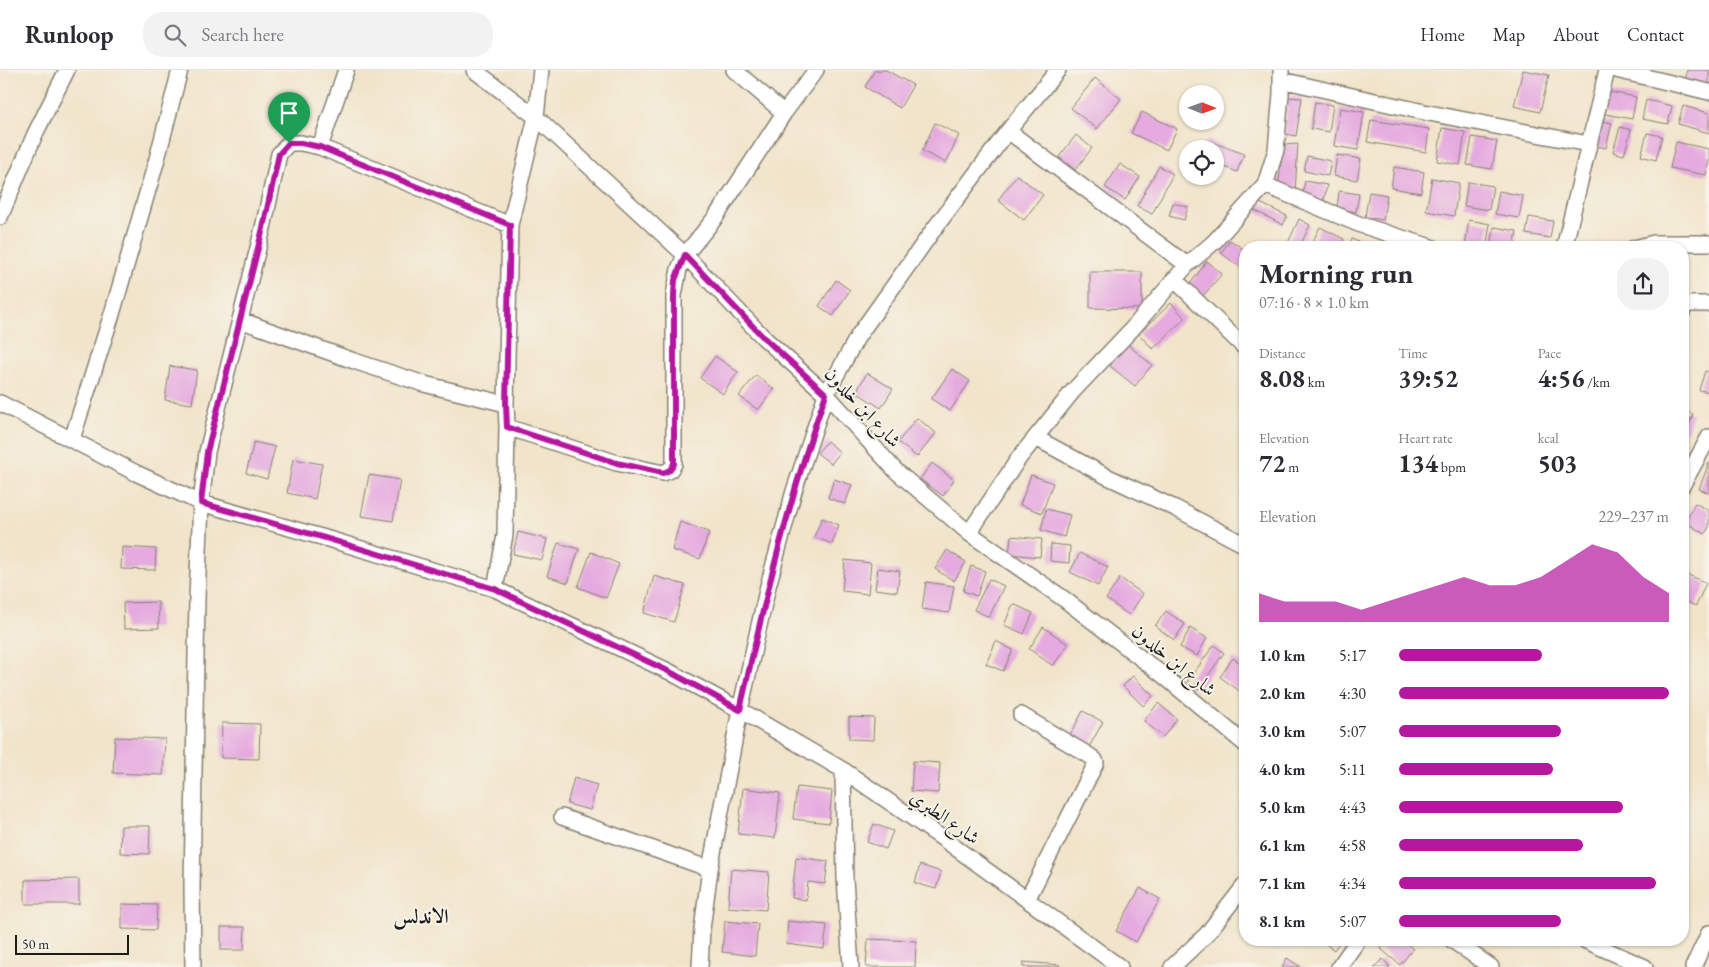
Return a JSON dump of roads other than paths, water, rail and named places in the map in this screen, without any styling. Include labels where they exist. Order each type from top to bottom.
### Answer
[{"type":"street","points":[[0,217],[35,134],[66,70]]},
{"type":"street","points":[[72,439],[112,314],[157,159],[180,70]]},
{"type":"street","points":[[320,147],[346,70]]},
{"type":"street","name":"شارع ابن خلدون","points":[[474,70],[536,118],[685,255],[764,338],[826,394],[896,471],[969,533],[1064,599],[1164,676],[1239,739]]},
{"type":"street","points":[[495,589],[505,535],[510,225],[536,118],[542,70]]},
{"type":"street","points":[[734,70],[784,113]]},
{"type":"street","points":[[507,427],[617,463],[663,473],[670,470],[674,464],[675,280],[685,255],[715,218],[784,113],[816,70]]},
{"type":"street","points":[[700,967],[702,929],[710,869],[740,710],[768,586],[794,490],[826,394],[858,336],[934,229],[1008,131],[1058,70]]},
{"type":"street","points":[[1566,241],[1607,70]]},
{"type":"street","points":[[1616,70],[1709,92]]},
{"type":"street","points":[[969,533],[1020,458],[1073,391],[1187,265],[1214,242],[1265,185],[1276,150],[1281,75],[1424,112],[1588,144]]},
{"type":"street","points":[[1008,131],[1187,265]]},
{"type":"street","points":[[193,967],[192,887],[197,607],[201,503],[207,452],[263,228],[279,154],[289,143],[301,143],[320,147],[510,225]]},
{"type":"street","points":[[1265,185],[1361,226],[1386,241]]},
{"type":"street","points":[[1689,243],[1709,243]]},
{"type":"street","points":[[1174,279],[1239,342]]},
{"type":"street","points":[[1689,304],[1709,304]]},
{"type":"street","points":[[240,320],[424,384],[506,404]]},
{"type":"street","name":"شارع الطبري","points":[[0,403],[136,473],[201,503],[334,540],[495,589],[670,672],[843,770],[942,838],[1108,962],[1120,967]]},
{"type":"street","points":[[1689,473],[1709,437]]},
{"type":"street","points":[[1036,438],[1106,476],[1175,508],[1239,542]]},
{"type":"street","points":[[1021,715],[1090,756],[1096,763],[1027,900]]},
{"type":"street","points":[[843,770],[845,879],[851,967]]},
{"type":"street","points":[[562,817],[710,869]]},
{"type":"street","points":[[1172,967],[1206,935],[1239,893]]},
{"type":"street","points":[[1693,967],[1709,933]]},
{"type":"street","points":[[1339,967],[1354,946]]},
{"type":"street","points":[[1459,946],[1482,965]]},
{"type":"street","points":[[1597,946],[1645,967]]},
{"type":"district","name":"الاندلس","points":[[421,916]]}]
